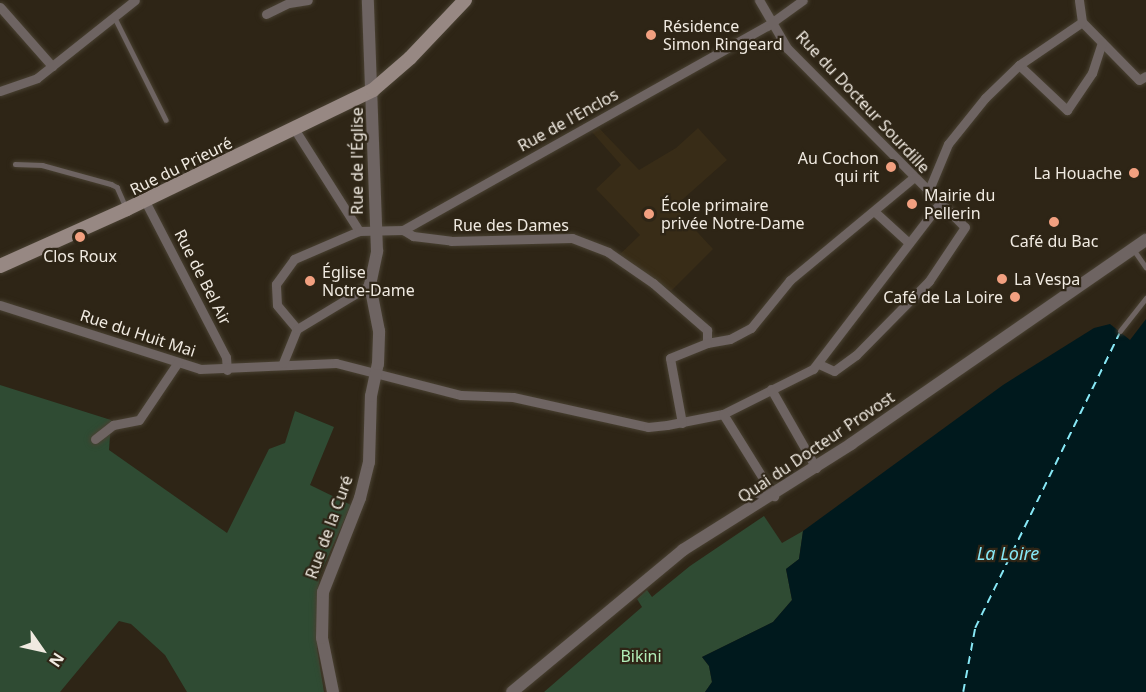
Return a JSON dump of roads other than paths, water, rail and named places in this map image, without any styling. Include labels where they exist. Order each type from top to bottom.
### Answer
[{"type":"main road","name":"Rue du Prieuré","points":[[0,266],[145,201],[295,130],[373,90],[410,58],[465,0]]},
{"type":"street","points":[[0,90],[25,84],[52,66],[135,0]]},
{"type":"street","points":[[266,14],[308,0]]},
{"type":"street","name":"Rue de l'Église","points":[[368,0],[373,90],[374,231],[377,251],[370,285]]},
{"type":"street","name":"Rue du Docteur Sourdille","points":[[759,0],[787,48],[913,178],[965,227],[930,281],[856,355],[834,371],[819,364]]},
{"type":"street","name":"Rue de l'Enclos","points":[[359,231],[403,230],[773,22],[803,0]]},
{"type":"street","points":[[1079,0],[1082,22],[1102,43],[1144,78]]},
{"type":"street","points":[[0,7],[52,66]]},
{"type":"street","points":[[928,192],[948,144],[1019,65],[1082,22]]},
{"type":"street","points":[[1019,65],[1067,110],[1092,73],[1102,43]]},
{"type":"street","points":[[295,130],[359,231],[294,259],[276,284],[277,305],[297,329]]},
{"type":"street","points":[[682,423],[670,358],[707,343],[730,339],[751,328],[790,280],[875,212],[913,178]]},
{"type":"street","name":"Rue de Bel Air","points":[[145,201],[226,357],[227,370]]},
{"type":"street","points":[[819,364],[939,204]]},
{"type":"street","points":[[875,212],[909,243]]},
{"type":"street","name":"Rue des Dames","points":[[403,230],[413,236],[451,241],[572,238],[608,252],[653,283],[707,330],[707,343]]},
{"type":"street","name":"Quai du Docteur Provost","points":[[512,692],[683,550],[816,468],[1146,240]]},
{"type":"street","points":[[283,363],[297,329],[370,285]]},
{"type":"street","name":"Rue de la Curé","points":[[333,692],[322,638],[324,592],[360,498],[369,462],[371,396],[376,373],[379,330],[370,285]]},
{"type":"street","name":"Rue du Huit Mai","points":[[0,305],[178,362],[227,370],[283,363],[336,363],[424,388],[489,399],[513,397],[648,427],[682,423],[723,414],[819,364]]},
{"type":"street","points":[[95,439],[113,425],[139,420],[178,362]]},
{"type":"street","points":[[771,389],[816,468]]},
{"type":"street","points":[[723,414],[774,496]]},
{"type":"lane","points":[[114,16],[166,120]]},
{"type":"lane","points":[[15,164],[42,165],[111,184],[117,187],[127,209]]},
{"type":"lane","points":[[1133,249],[1146,267]]},
{"type":"lane","points":[[1120,331],[1146,298]]},
{"type":"water","name":"La Loire","points":[[1146,319],[1146,692],[705,692],[712,682],[709,666],[702,657],[773,622],[792,600],[786,569],[799,559],[803,531],[1003,385],[1094,328],[1110,324],[1130,340]]},
{"type":"place","name":"Résidence Simon Ringeard","points":[[651,35]]},
{"type":"place","name":"Au Cochon qui rit","points":[[891,167]]},
{"type":"place","name":"La Houache","points":[[1134,173]]},
{"type":"place","name":"Mairie du Pellerin","points":[[912,204]]},
{"type":"place","name":"École primaire privée Notre-Dame","points":[[649,214]]},
{"type":"place","name":"Café du Bac","points":[[1054,222]]},
{"type":"place","name":"Clos Roux","points":[[80,237]]},
{"type":"place","name":"La Vespa","points":[[1002,279]]},
{"type":"place","name":"Église Notre-Dame","points":[[310,281]]},
{"type":"place","name":"Café de La Loire","points":[[1015,297]]},
{"type":"park label","name":"Bikini","points":[[641,656]]}]
